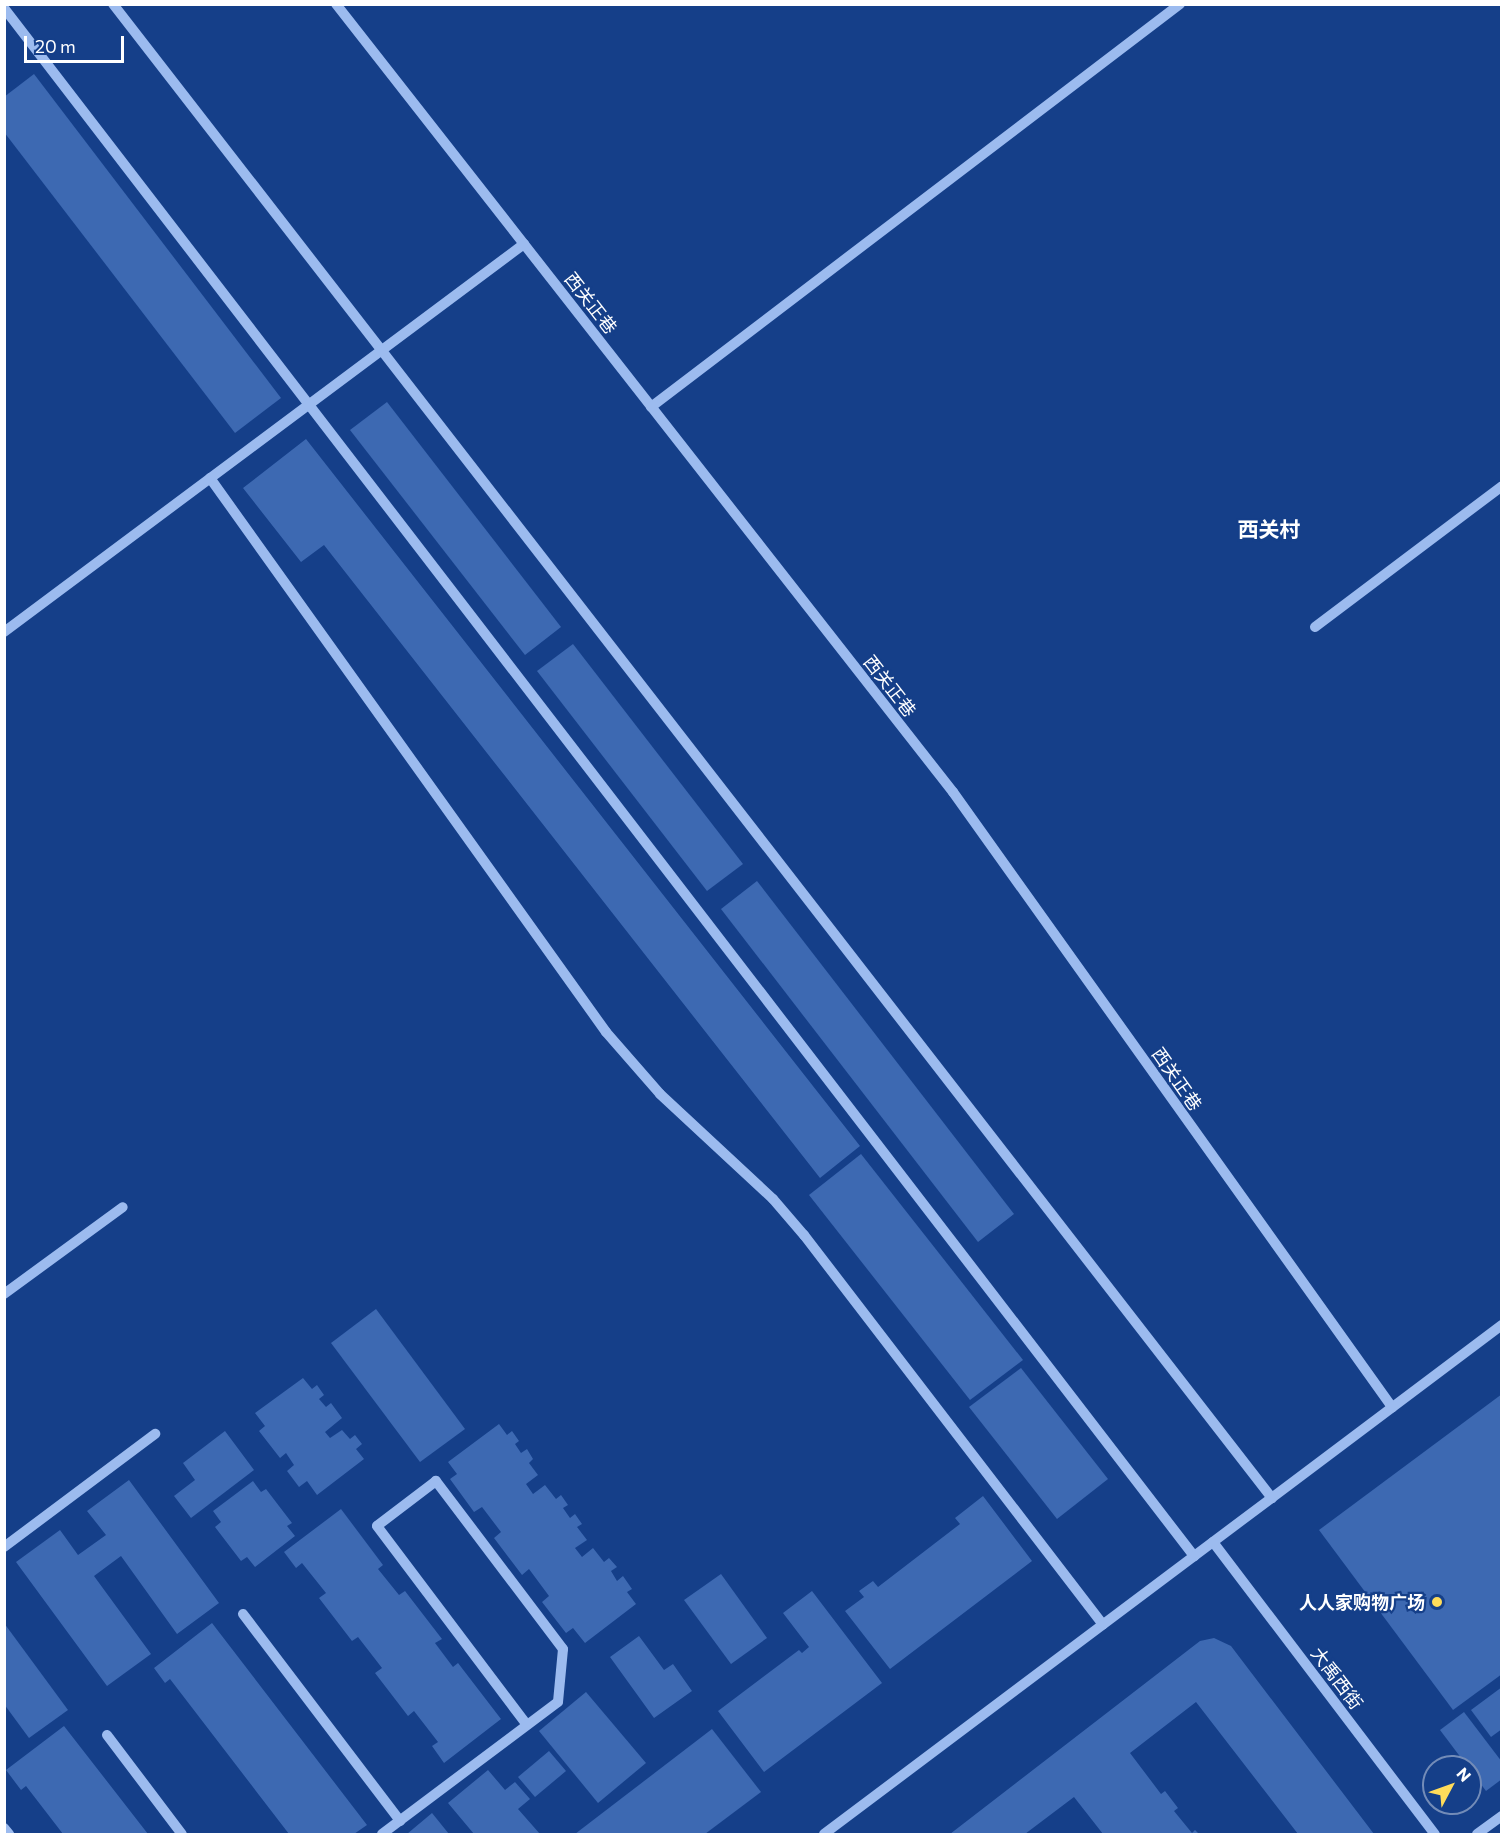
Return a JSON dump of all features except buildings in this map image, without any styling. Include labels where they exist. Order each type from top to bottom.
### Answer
[{"type":"street","points":[[113,4],[1272,1498]]},
{"type":"street","name":"西关正巷","points":[[336,4],[953,792],[1392,1407]]},
{"type":"street","points":[[651,407],[1180,4]]},
{"type":"street","points":[[4,8],[1194,1556]]},
{"type":"street","points":[[4,632],[383,352],[524,244]]},
{"type":"street","points":[[210,478],[606,1032],[660,1094],[765,1191],[804,1235],[1103,1624]]},
{"type":"street","points":[[1315,627],[1502,486]]},
{"type":"street","points":[[4,1294],[123,1207]]},
{"type":"street","points":[[824,1834],[1502,1325]]},
{"type":"street","points":[[4,1547],[155,1434]]},
{"type":"street","points":[[382,1834],[558,1702],[563,1649],[436,1481],[377,1526],[527,1725]]},
{"type":"street","name":"大禹西街","points":[[1213,1542],[1435,1834]]},
{"type":"street","points":[[243,1614],[400,1821]]},
{"type":"street","points":[[107,1735],[182,1834]]},
{"type":"street","points":[[1477,1834],[1502,1816]]},
{"type":"street","points":[[4,1828],[9,1834]]},
{"type":"place","name":"人人家购物广场","points":[[1437,1602]]},
{"type":"district","name":"西关村","points":[[1269,529]]}]
